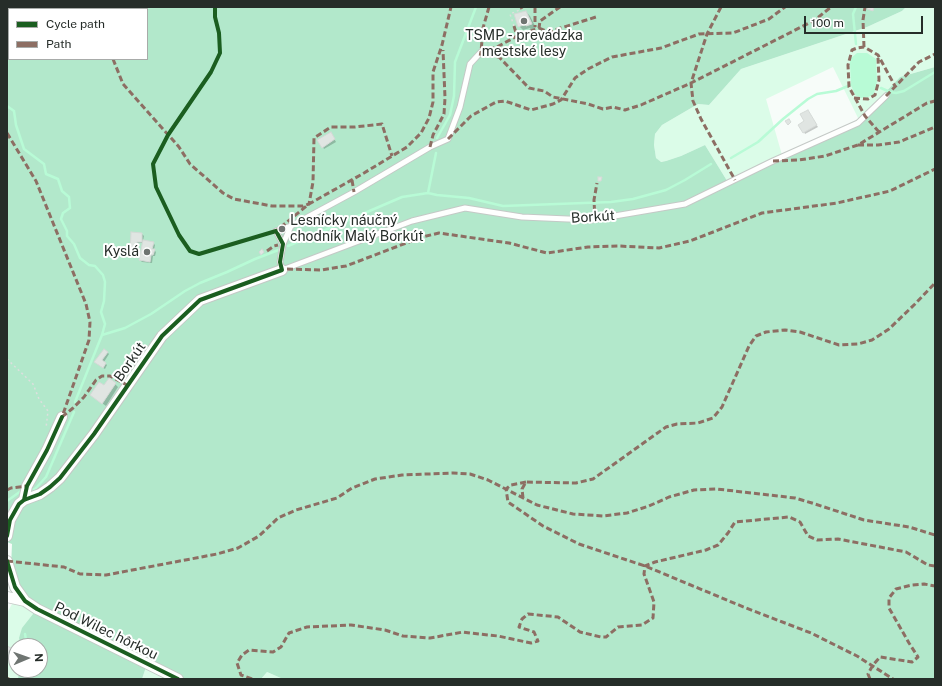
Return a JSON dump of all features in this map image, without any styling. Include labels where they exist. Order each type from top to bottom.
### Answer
[{"type":"street","name":"Borkút","points":[[24,500],[40,494],[60,478],[94,434],[162,336],[200,300],[282,270]]},
{"type":"street","points":[[7,536],[10,520],[16,509],[24,500],[27,486],[47,450],[62,417]]},
{"type":"street","points":[[7,561],[15,587],[25,601]]},
{"type":"street","points":[[7,597],[25,601]]},
{"type":"street","name":"Pod Wilec hôrkou","points":[[25,601],[38,609],[178,679]]},
{"type":"lane","points":[[283,244],[276,231],[291,226],[354,192],[430,147],[448,139],[460,107],[470,64],[481,52]]},
{"type":"lane","name":"Borkút","points":[[282,270],[412,221],[465,208],[522,217],[591,220],[684,204],[773,161],[858,123],[886,96]]},
{"type":"lane","points":[[282,270],[280,262],[283,244],[291,226]]},
{"type":"path","points":[[514,26],[510,14],[522,10]]},
{"type":"path","points":[[7,359],[33,384],[39,399],[48,411],[48,421],[45,433]]},
{"type":"shaded area","points":[[7,7],[906,7],[902,11],[867,27],[741,69],[709,105],[698,104],[662,125],[655,134],[654,145],[656,158],[661,162],[681,156],[705,145],[729,184],[859,120],[900,77],[935,67],[935,679],[283,679],[267,672],[261,679],[171,679],[146,667],[142,679],[18,679],[48,678],[48,638],[19,638],[22,628],[37,609],[23,594],[11,568],[12,544],[7,542]]},
{"type":"shaded area","points":[[906,7],[935,7],[935,67],[900,77],[859,120],[833,67],[766,99],[782,155],[729,184],[705,145],[666,161],[660,162],[656,158],[654,145],[655,134],[662,125],[698,104],[709,105],[741,69],[867,27],[902,11]]},
{"type":"shaded area","points":[[857,53],[867,53],[876,59],[876,88],[873,95],[868,97],[861,98],[855,95],[851,85],[850,59]]},
{"type":"shaded area","points":[[25,601],[37,609],[19,638],[8,638],[8,678],[18,679],[7,679],[7,613],[12,604]]},
{"type":"shaded area","points":[[146,667],[171,679],[142,679]]},
{"type":"shaded area","points":[[267,672],[283,679],[261,679]]},
{"type":"building","points":[[868,7],[874,7],[873,11],[867,9]]},
{"type":"building","name":"TSMP - prevádzka mestské lesy","points":[[526,11],[532,24],[526,26],[526,24],[518,27],[514,14]]},
{"type":"building","points":[[552,34],[553,38],[548,39],[547,35]]},
{"type":"building","points":[[808,110],[817,125],[803,133],[798,125],[804,121],[800,114]]},
{"type":"building","points":[[789,119],[791,122],[788,125],[785,121]]},
{"type":"building","points":[[331,132],[335,139],[322,148],[317,140]]},
{"type":"building","points":[[598,177],[602,177],[601,181],[598,181]]},
{"type":"building","points":[[131,232],[142,233],[142,242],[137,242],[136,256],[130,255]]},
{"type":"building","name":"Kyslá","points":[[143,240],[154,242],[152,249],[155,249],[153,255],[151,255],[150,262],[139,260]]},
{"type":"building","points":[[262,249],[264,252],[261,255],[259,252]]},
{"type":"building","points":[[104,349],[108,352],[102,360],[106,363],[103,368],[94,362]]},
{"type":"building","points":[[109,378],[116,383],[102,404],[90,395],[99,382],[104,385]]},
{"type":"waterway","points":[[437,138],[450,115],[454,96],[455,62],[476,7]]},
{"type":"waterway","points":[[856,7],[853,14],[856,44]]},
{"type":"waterway","points":[[881,88],[896,93],[904,91],[935,72]]},
{"type":"waterway","points":[[731,158],[758,142],[808,99],[817,94],[836,91],[853,84]]},
{"type":"waterway","points":[[7,106],[14,111],[16,125],[24,149],[44,164],[46,174],[58,179],[62,191],[69,197],[70,208],[63,213],[61,219],[67,231],[67,236],[74,244],[80,258],[89,265],[95,266],[103,275],[105,282],[104,301],[101,312],[105,324],[75,402]]},
{"type":"waterway","points":[[428,193],[436,153]]},
{"type":"waterway","points":[[288,246],[402,197],[428,193],[469,198],[503,206],[611,202],[633,199],[666,190],[711,164]]},
{"type":"waterway","points":[[102,335],[125,328],[151,314],[185,291],[200,283],[281,249]]},
{"type":"waterway","points":[[30,491],[35,489],[46,477],[74,412]]},
{"type":"waterway","points":[[7,501],[21,491]]},
{"type":"waterway","points":[[25,634],[26,638]]},
{"type":"marked path","points":[[273,232],[309,204],[407,147],[421,133],[429,118],[433,102],[433,72],[442,45],[451,7]]},
{"type":"marked path","points":[[489,7],[483,28],[481,52],[497,47],[517,36],[539,28],[540,21],[560,7]]},
{"type":"marked path","points":[[535,7],[535,27]]},
{"type":"marked path","points":[[721,7],[707,34],[691,83],[693,101],[701,119],[735,180]]},
{"type":"marked path","points":[[448,139],[471,116],[496,102],[505,101],[531,110],[553,104],[561,100],[575,78],[588,69],[612,57],[661,48],[699,34],[733,33],[769,19],[785,7]]},
{"type":"marked path","points":[[479,54],[499,57],[529,88],[544,91],[553,97],[588,104],[603,109],[613,107],[625,110],[641,105],[691,83],[815,20],[831,7]]},
{"type":"marked path","points":[[864,47],[863,20],[865,7]]},
{"type":"marked path","points":[[539,28],[548,32],[596,17]]},
{"type":"marked path","points":[[514,26],[517,36]]},
{"type":"marked path","points":[[879,132],[865,116],[849,87],[848,65],[852,50],[864,47],[878,55],[895,86]]},
{"type":"marked path","points":[[430,147],[433,135],[444,114],[445,98],[443,50]]},
{"type":"marked path","points":[[886,96],[919,62],[935,54]]},
{"type":"marked path","points":[[854,98],[868,99],[875,95],[879,80],[878,58]]},
{"type":"marked path","points":[[113,60],[123,84],[179,147],[190,164],[223,193],[234,199],[272,206],[303,206],[309,204],[313,182],[314,138],[331,127],[355,127],[382,124],[392,156]]},
{"type":"marked path","points":[[773,161],[799,160],[825,156],[858,145],[927,103],[935,101]]},
{"type":"marked path","points":[[858,145],[878,145],[899,142],[935,127]]},
{"type":"marked path","points":[[7,133],[36,181],[86,304],[90,322],[89,340],[62,417]]},
{"type":"marked path","points":[[287,269],[321,270],[346,266],[422,237],[439,233],[509,243],[547,253],[588,247],[618,246],[659,248],[690,241],[762,213],[837,203],[890,191],[935,169]]},
{"type":"marked path","points":[[352,180],[354,192]]},
{"type":"marked path","points":[[595,220],[594,200],[597,183]]},
{"type":"marked path","points":[[267,251],[278,245]]},
{"type":"marked path","points":[[523,498],[522,489],[526,482],[576,483],[593,479],[666,427],[677,424],[698,423],[713,418],[722,407],[749,346],[756,336],[766,332],[785,330],[800,332],[839,345],[858,344],[872,340],[889,329],[935,283]]},
{"type":"marked path","points":[[62,417],[84,397],[96,380],[102,376],[110,376],[127,385]]},
{"type":"marked path","points":[[7,561],[64,567],[80,574],[106,575],[217,554],[238,548],[259,536],[278,518],[296,510],[337,498],[352,488],[375,479],[402,475],[453,473],[470,474],[488,480],[537,505],[573,514],[603,516],[627,513],[649,506],[669,497],[694,490],[717,489],[795,498],[864,520],[909,527],[935,535]]},
{"type":"marked path","points":[[526,482],[511,485],[506,489],[508,502],[543,526],[579,544],[645,566],[811,633],[857,656],[893,679]]},
{"type":"marked path","points":[[7,490],[27,486]]},
{"type":"marked path","points":[[252,679],[241,675],[237,663],[242,655],[249,650],[273,652],[281,647],[289,633],[307,627],[351,625],[385,630],[403,636],[430,638],[463,632],[498,636],[531,643],[538,641],[534,632],[519,627],[522,619],[528,614],[558,617],[580,632],[606,637],[618,627],[642,625],[653,618],[654,602],[644,574],[645,566],[655,562],[706,550],[718,545],[735,522],[789,517],[800,522],[808,536],[817,540],[838,539],[906,552],[928,565],[935,566]]},
{"type":"marked path","points":[[870,679],[868,674],[880,657],[912,662],[918,657],[889,608],[889,598],[896,589],[924,584],[935,586]]},
{"type":"cycle path","points":[[7,536],[10,520],[19,504],[24,500],[40,494],[60,478],[94,434],[162,336],[200,300],[282,270],[280,262],[283,244],[276,231],[199,254],[190,251],[179,235],[156,187],[153,164],[168,135],[211,72],[220,53],[215,7]]},
{"type":"cycle path","points":[[24,500],[27,486],[47,450],[62,417]]},
{"type":"cycle path","points":[[7,561],[15,587],[25,601],[37,609],[178,679]]},
{"type":"place","name":"TSMP - prevádzka mestské lesy","points":[[524,21]]},
{"type":"place","name":"Lesnícky náučný chodník Malý Borkút","points":[[282,229]]},
{"type":"place","name":"Kyslá","points":[[147,252]]}]
